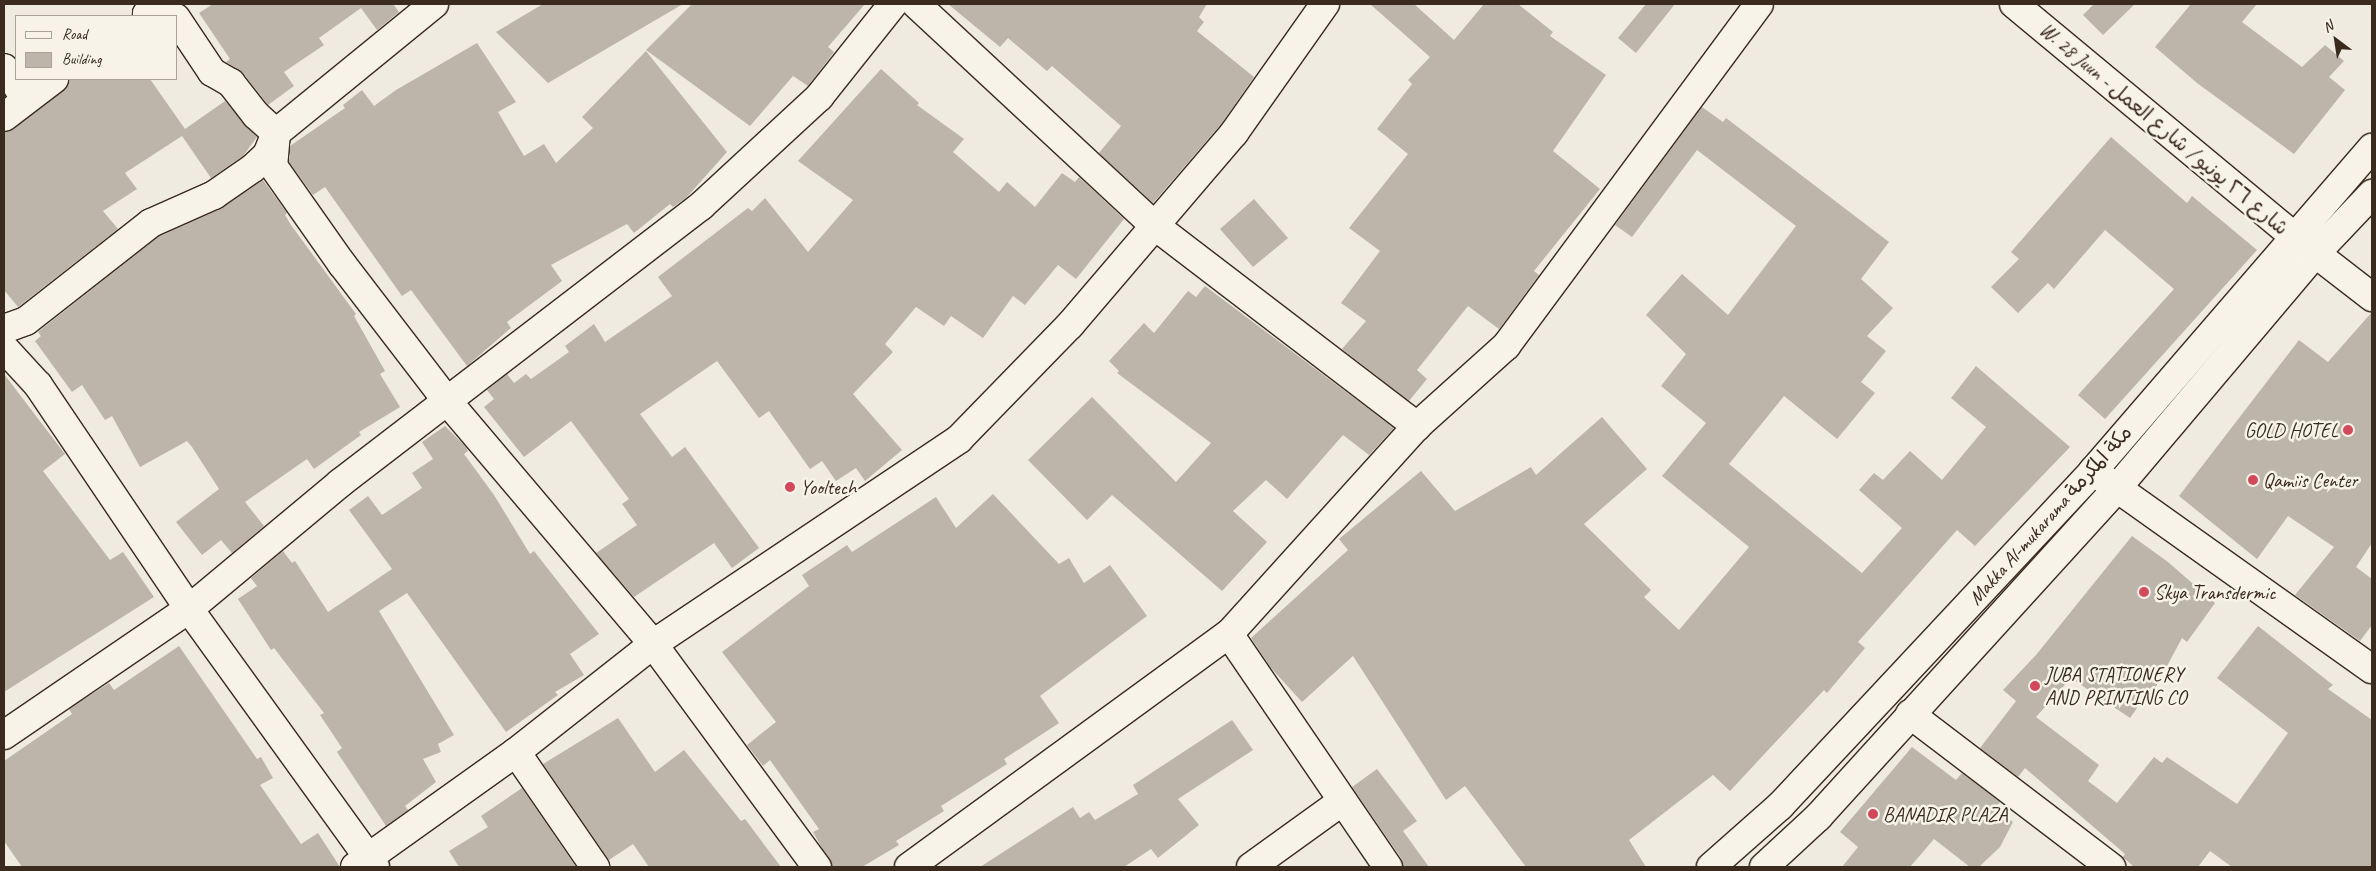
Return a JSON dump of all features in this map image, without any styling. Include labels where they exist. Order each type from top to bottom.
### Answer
[{"type":"main road","points":[[148,15],[157,4]]},
{"type":"main road","points":[[167,4],[175,15]]},
{"type":"main road","points":[[4,329],[26,322],[151,223],[214,195],[253,168],[267,156],[276,133],[434,4]]},
{"type":"main road","points":[[4,735],[188,609],[340,483],[701,206],[820,97],[893,4]]},
{"type":"main road","points":[[916,4],[1155,226],[1417,426]]},
{"type":"main road","points":[[4,348],[38,385],[188,609],[366,864],[516,752],[654,644],[959,439],[1070,325],[1234,133],[1325,4]]},
{"type":"main road","points":[[909,867],[1229,634],[1417,426],[1506,346],[1759,4]]},
{"type":"main road","name":"W. 28 Juun - شارع ٢٦ يونيو / شارع العمل","points":[[2016,4],[2293,236],[2372,296]]},
{"type":"main road","points":[[178,20],[212,72],[231,83],[256,115],[276,133]]},
{"type":"main road","points":[[4,68],[19,89],[48,84]]},
{"type":"main road","points":[[4,117],[48,84]]},
{"type":"main road","points":[[276,133],[273,166],[342,264],[448,402],[654,644],[817,867]]},
{"type":"main road","name":"Makka Al-mukarama مكة المكرمة","points":[[1711,867],[1780,806],[2093,471],[2293,236],[2372,148]]},
{"type":"main road","name":"Makka Al-mukarama مكة المكرمة","points":[[1764,867],[1818,817],[2118,488],[2316,254],[2372,194]]},
{"type":"main road","points":[[2093,471],[2369,661]]},
{"type":"main road","points":[[1229,634],[1341,802],[1388,867]]},
{"type":"main road","points":[[1910,714],[2111,867]]},
{"type":"main road","points":[[516,752],[596,867]]},
{"type":"main road","points":[[1251,867],[1341,802]]},
{"type":"building","points":[[213,4],[393,4],[399,12],[377,30],[361,8],[319,38],[324,45],[284,72],[294,86],[268,105],[243,73],[226,62],[230,59],[199,13]]},
{"type":"building","points":[[543,4],[683,4],[548,83],[496,32]]},
{"type":"building","points":[[692,4],[865,4],[828,47],[834,52],[808,86],[793,76],[750,126],[646,50]]},
{"type":"building","points":[[948,4],[1207,4],[1199,17],[1204,22],[1197,31],[1254,77],[1222,123],[1153,203],[1099,153],[1121,126],[1052,66],[1047,71],[1008,38],[1000,47]]},
{"type":"building","points":[[1370,4],[1414,4],[1454,40],[1484,4],[1518,4],[1553,32],[1550,36],[1606,75],[1553,151],[1600,189],[1534,271],[1539,275],[1499,329],[1468,306],[1417,370],[1427,379],[1409,401],[1342,349],[1366,321],[1341,303],[1380,251],[1349,228],[1408,154],[1377,129],[1412,84],[1408,80],[1430,57]]},
{"type":"building","points":[[1646,4],[1675,4],[1636,53],[1618,38]]},
{"type":"building","points":[[2094,4],[2135,4],[2103,35],[2083,15]]},
{"type":"building","points":[[2191,4],[2257,4],[2242,22],[2302,67],[2325,45],[2344,61],[2329,77],[2345,90],[2294,154],[2197,83],[2155,47]]},
{"type":"building","points":[[477,43],[516,102],[498,112],[524,156],[544,144],[556,163],[593,128],[582,117],[646,51],[727,152],[686,198],[673,207],[670,204],[634,233],[627,224],[551,265],[562,281],[507,322],[511,328],[467,366],[411,290],[402,296],[325,187],[313,195],[289,162],[290,146],[345,108],[343,105],[362,90],[374,106],[396,90]]},
{"type":"building","points":[[881,69],[919,103],[917,105],[964,139],[953,152],[999,192],[1007,182],[1035,207],[1062,173],[1075,182],[1079,177],[1124,219],[1076,279],[1058,265],[1025,305],[1013,296],[983,338],[951,316],[944,326],[916,307],[885,344],[893,352],[853,394],[902,450],[865,481],[856,468],[836,481],[822,461],[810,469],[769,411],[759,418],[717,361],[640,414],[672,457],[685,447],[759,548],[732,568],[714,543],[634,597],[596,553],[637,525],[622,504],[629,499],[571,421],[524,457],[484,407],[494,399],[487,390],[507,374],[514,383],[526,374],[531,379],[569,352],[565,346],[594,324],[605,342],[672,296],[658,277],[748,208],[752,211],[765,198],[808,252],[853,200],[798,161]]},
{"type":"building","points":[[68,80],[151,80],[185,129],[225,101],[257,137],[243,156],[211,178],[182,136],[125,173],[137,189],[103,211],[118,229],[18,307],[4,290],[4,132],[13,129],[63,91]]},
{"type":"building","points":[[1702,107],[1723,122],[1726,118],[1889,242],[1861,279],[1893,308],[1867,336],[1886,351],[1861,382],[1875,393],[1837,439],[1784,396],[1729,464],[1862,573],[1902,528],[1859,490],[1874,473],[1883,480],[1910,451],[1942,480],[1986,427],[1951,398],[1976,366],[2070,447],[1975,546],[1957,530],[1858,642],[1865,648],[1827,693],[1824,690],[1730,791],[1713,775],[1629,840],[1646,867],[1526,867],[1465,786],[1446,800],[1353,656],[1302,702],[1271,668],[1251,638],[1348,550],[1339,539],[1421,471],[1455,511],[1531,467],[1536,475],[1602,417],[1647,469],[1584,524],[1651,590],[1644,597],[1679,630],[1749,547],[1662,476],[1706,423],[1661,386],[1686,354],[1646,315],[1682,274],[1728,315],[1796,226],[1697,150],[1632,237],[1615,225]]},
{"type":"building","points":[[2111,137],[2187,203],[2192,196],[2257,250],[2105,419],[2078,395],[2174,289],[2105,230],[2054,289],[2048,283],[2018,313],[1991,287],[2019,259],[2011,252]]},
{"type":"building","points":[[263,180],[287,213],[285,215],[291,225],[356,314],[354,316],[385,371],[380,374],[400,407],[359,432],[361,435],[314,469],[307,459],[245,502],[264,526],[232,553],[221,540],[202,555],[176,522],[219,489],[192,447],[187,441],[140,467],[112,416],[105,420],[82,385],[72,392],[35,341],[41,336],[38,332],[159,236],[220,209]]},
{"type":"building","points":[[1254,199],[1288,238],[1253,267],[1220,229]]},
{"type":"building","points":[[1205,286],[1394,428],[1369,455],[1343,435],[1287,499],[1266,480],[1233,511],[1267,542],[1222,591],[1112,495],[1087,520],[1028,460],[1092,397],[1176,482],[1211,443],[1117,373],[1119,371],[1109,361],[1144,323],[1154,333],[1188,291],[1196,297]]},
{"type":"building","points":[[2372,312],[2372,543],[2356,567],[2372,579],[2372,625],[2360,641],[2295,595],[2334,547],[2288,516],[2257,559],[2179,496],[2299,340],[2328,362]]},
{"type":"building","points":[[4,374],[65,454],[43,471],[110,560],[123,552],[154,597],[4,692]]},
{"type":"building","points":[[445,426],[465,446],[468,451],[464,454],[494,495],[530,554],[534,551],[599,634],[570,654],[584,675],[555,692],[558,695],[506,732],[407,593],[379,611],[454,735],[438,744],[441,752],[423,759],[436,782],[405,806],[408,810],[386,826],[337,752],[342,748],[320,715],[324,713],[274,648],[271,650],[238,599],[257,586],[251,578],[283,551],[292,563],[295,561],[328,612],[392,569],[349,510],[368,496],[382,515],[422,488],[412,473],[433,459],[422,442]]},
{"type":"building","points":[[993,494],[1059,564],[1069,558],[1084,583],[1110,565],[1147,616],[1040,696],[1059,723],[1004,759],[1007,764],[941,806],[944,811],[896,841],[899,845],[862,867],[832,867],[813,832],[819,829],[770,760],[763,766],[747,745],[776,722],[722,652],[809,586],[802,575],[847,545],[852,552],[936,497],[956,528]]},
{"type":"building","points":[[2132,536],[2168,562],[2215,603],[2187,642],[2182,638],[2152,694],[2149,691],[2130,718],[2071,678],[2036,717],[2099,765],[2088,781],[2117,803],[2154,757],[2162,763],[2167,757],[2237,804],[2288,733],[2217,678],[2258,626],[2333,685],[2328,689],[2372,720],[2372,867],[2232,867],[2210,851],[2198,867],[2134,867],[2123,857],[2125,854],[2025,768],[2018,777],[1980,748],[2016,701],[2003,690],[2036,655]]},
{"type":"building","points":[[179,646],[257,759],[261,757],[273,778],[260,785],[301,844],[318,833],[340,867],[22,867],[4,841],[4,761],[72,714],[69,709],[109,683],[114,690]]},
{"type":"building","points":[[618,718],[655,772],[684,750],[741,821],[745,819],[781,867],[649,867],[633,844],[609,860],[543,764]]},
{"type":"building","points":[[1232,720],[1253,750],[1178,799],[1199,825],[1158,858],[1151,849],[1124,867],[980,867],[1073,807],[1080,818],[1089,812],[1095,820],[1138,794],[1133,785]]},
{"type":"building","points":[[1912,747],[1956,780],[1962,773],[2000,802],[1995,809],[2013,822],[2000,847],[1979,867],[1970,867],[1934,839],[1910,867],[1842,867],[1858,847],[1840,832]]},
{"type":"building","points":[[1377,769],[1417,821],[1403,831],[1429,867],[1403,867],[1401,858],[1352,787]]},
{"type":"building","points":[[522,788],[576,867],[459,867],[449,851],[488,827],[481,816]]},
{"type":"place","name":"GOLD HOTEL","points":[[2348,430]]},
{"type":"place","name":"Qamiis Center","points":[[2253,480]]},
{"type":"place","name":"Yooltech","points":[[790,487]]},
{"type":"place","name":"Skya Transdermic","points":[[2144,592]]},
{"type":"place","name":"JUBA STATIONERY AND PRINTING CO","points":[[2035,686]]},
{"type":"place","name":"BANADIR PLAZA","points":[[1873,814]]}]
